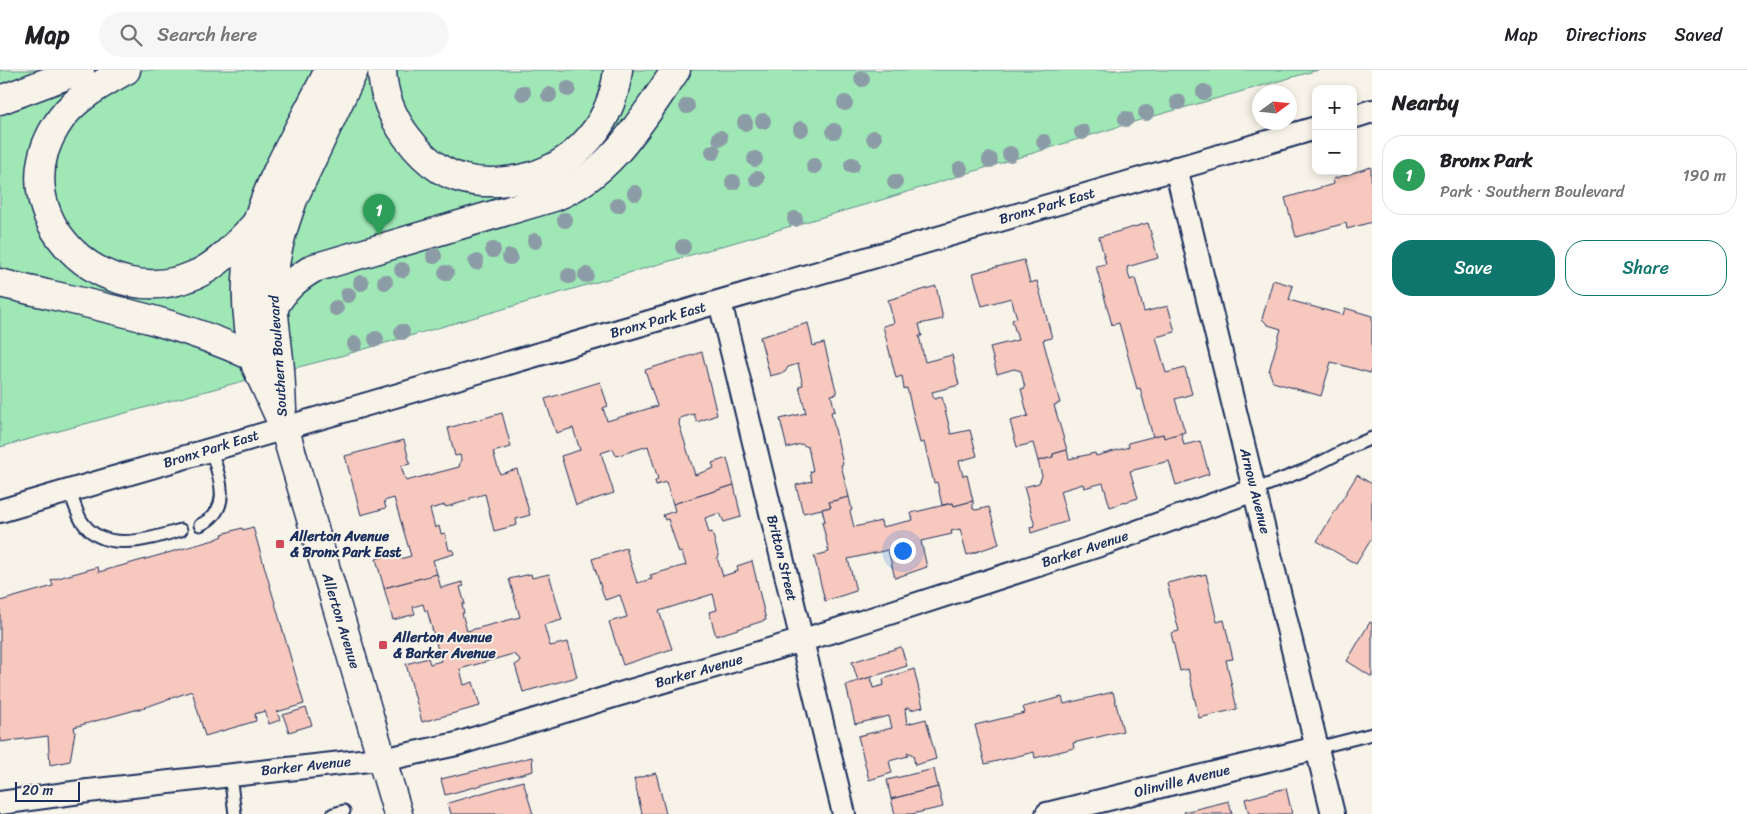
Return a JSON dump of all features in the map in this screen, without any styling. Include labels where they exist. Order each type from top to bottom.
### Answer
[{"type":"main road","points":[[0,100],[80,70]]},
{"type":"main road","points":[[126,70],[88,94],[65,112],[55,126],[43,155],[41,183],[46,210],[55,230],[69,249],[92,268],[117,280],[144,285],[165,284],[186,279],[211,266],[226,256],[257,223]]},
{"type":"main road","name":"Southern Boulevard","points":[[284,427],[256,366],[254,357],[247,314],[250,256],[257,223],[276,175],[330,70]]},
{"type":"main road","name":"Southern Boulevard","points":[[284,427],[273,310],[276,258],[294,197],[354,70]]},
{"type":"main road","points":[[382,70],[388,102],[398,124],[415,147],[439,169],[454,176],[484,182],[516,180],[533,176],[562,163],[577,152],[594,133],[608,110],[614,94],[618,70]]},
{"type":"main road","points":[[273,310],[286,288],[314,268],[554,197],[576,187],[597,172],[620,148],[676,70]]},
{"type":"main road","points":[[0,283],[175,326],[214,338],[254,357]]},
{"type":"main road","name":"Allerton Avenue","points":[[284,427],[398,814]]},
{"type":"street","points":[[1357,116],[1372,111]]},
{"type":"street","name":"Bronx Park East","points":[[0,511],[1312,129]]},
{"type":"street","name":"Arnow Avenue","points":[[1176,168],[1333,814]]},
{"type":"street","name":"Britton Street","points":[[720,302],[844,814]]},
{"type":"street","name":"Barker Avenue","points":[[0,804],[73,793],[410,755],[457,744],[802,641],[1106,543],[1254,490]]},
{"type":"street","name":"Olinville Avenue","points":[[1047,814],[1317,748]]},
{"type":"lane","name":"Barker Avenue","points":[[1254,490],[1310,468],[1372,438]]},
{"type":"lane","points":[[200,524],[212,516],[221,501],[220,480],[210,450]]},
{"type":"lane","points":[[70,491],[82,520],[93,533],[102,538],[124,542],[134,541],[181,530]]},
{"type":"lane","points":[[1317,748],[1372,734]]},
{"type":"lane","points":[[230,775],[235,814]]},
{"type":"green space","points":[[0,70],[1318,70],[1265,85],[1252,85],[1252,89],[1140,120],[878,201],[330,359],[0,447]]},
{"type":"building","points":[[1371,167],[1372,222],[1347,229],[1346,223],[1296,237],[1285,198],[1334,184],[1333,179],[1346,175],[1357,175],[1357,171]]},
{"type":"building","points":[[1148,223],[1158,258],[1127,267],[1130,280],[1135,278],[1144,312],[1168,306],[1175,332],[1156,337],[1166,373],[1185,368],[1192,394],[1175,399],[1185,432],[1164,438],[1163,434],[1153,437],[1140,388],[1137,389],[1119,323],[1112,325],[1096,266],[1106,264],[1099,237]]},
{"type":"building","points":[[1024,260],[1030,283],[1037,281],[1052,338],[1043,340],[1060,403],[1054,405],[1067,450],[1053,454],[1053,457],[1038,461],[1033,443],[1017,447],[1010,421],[1028,416],[1021,389],[1025,388],[1021,371],[1014,369],[997,374],[990,347],[1018,340],[1012,320],[1017,318],[1011,298],[982,306],[973,273]]},
{"type":"building","points":[[1273,280],[1293,286],[1289,300],[1343,315],[1345,308],[1372,316],[1372,366],[1370,373],[1331,362],[1321,396],[1273,382],[1269,371],[1281,329],[1268,325],[1262,319]]},
{"type":"building","points":[[936,286],[943,319],[919,324],[922,336],[919,336],[925,362],[952,355],[959,385],[932,392],[934,399],[942,397],[951,434],[970,430],[977,456],[959,461],[963,476],[967,475],[973,501],[954,506],[953,503],[942,505],[937,482],[934,483],[924,442],[920,443],[907,388],[904,389],[902,376],[896,378],[883,326],[894,323],[888,300]]},
{"type":"building","points":[[808,323],[813,346],[824,343],[837,394],[831,395],[835,411],[831,412],[849,497],[829,502],[831,507],[803,513],[796,485],[812,481],[810,472],[813,471],[808,447],[801,444],[787,448],[780,419],[806,413],[799,386],[803,385],[798,364],[788,367],[785,372],[770,376],[760,337]]},
{"type":"building","points":[[702,352],[717,415],[697,422],[694,414],[680,418],[679,424],[695,475],[714,468],[712,463],[727,458],[734,485],[673,504],[666,482],[656,485],[655,481],[658,479],[648,446],[616,456],[613,449],[601,453],[614,493],[576,505],[561,456],[580,450],[573,428],[556,433],[545,399],[600,382],[608,406],[603,408],[607,421],[657,406],[645,370]]},
{"type":"building","points":[[502,413],[511,447],[493,452],[500,474],[517,469],[530,515],[516,519],[517,525],[494,531],[485,494],[446,507],[445,505],[430,509],[435,528],[439,526],[441,534],[445,533],[449,550],[453,550],[454,554],[433,560],[437,574],[384,588],[376,559],[399,552],[400,559],[411,556],[394,498],[384,501],[386,508],[361,515],[345,456],[404,440],[410,464],[401,466],[406,481],[459,467],[460,455],[455,456],[448,428]]},
{"type":"building","points":[[1181,433],[1184,445],[1200,441],[1209,474],[1176,485],[1169,461],[1130,471],[1138,498],[1110,507],[1103,483],[1084,488],[1083,484],[1060,491],[1068,521],[1031,533],[1030,527],[1035,526],[1024,487],[1039,483],[1042,476],[1038,461],[1053,457],[1053,454],[1067,450],[1069,459],[1095,453],[1096,456],[1129,447],[1128,443],[1163,434],[1164,438]]},
{"type":"building","points":[[1357,475],[1372,484],[1372,538],[1356,564],[1317,541]]},
{"type":"building","points":[[734,485],[741,517],[724,522],[720,513],[705,518],[709,533],[712,532],[723,576],[738,571],[737,566],[752,561],[766,620],[716,636],[709,612],[717,610],[713,594],[659,611],[672,649],[623,665],[609,622],[627,617],[620,595],[605,600],[592,559],[626,548],[637,583],[652,579],[650,575],[686,565],[682,552],[679,553],[668,519],[665,520],[663,515],[675,511],[673,504]]},
{"type":"building","points":[[849,497],[854,527],[881,521],[882,527],[913,520],[911,513],[953,503],[954,506],[973,501],[973,509],[989,507],[999,544],[967,555],[960,529],[951,531],[952,534],[921,541],[927,567],[895,578],[888,550],[848,559],[856,591],[825,601],[814,556],[829,552],[822,522],[825,521],[822,509],[831,507],[829,502]]},
{"type":"building","points":[[253,527],[304,704],[277,712],[280,720],[269,724],[265,711],[255,714],[256,721],[205,736],[192,691],[146,707],[74,727],[75,732],[70,761],[50,765],[48,736],[0,742],[0,601],[53,586],[51,580],[98,567],[99,572],[214,540],[223,536],[222,534],[242,528],[243,530]]},
{"type":"building","points":[[437,574],[441,588],[462,582],[464,586],[460,587],[465,604],[462,604],[464,613],[462,613],[467,631],[520,617],[509,579],[531,574],[532,578],[549,574],[562,620],[544,625],[550,646],[568,642],[577,677],[523,692],[515,665],[520,662],[519,658],[513,654],[460,669],[464,685],[473,682],[480,706],[422,722],[406,664],[428,658],[430,664],[441,661],[427,610],[425,611],[423,604],[413,607],[415,614],[393,620],[384,588]]},
{"type":"building","points":[[1206,574],[1217,622],[1224,620],[1233,659],[1226,660],[1237,709],[1199,718],[1188,669],[1180,671],[1171,633],[1179,631],[1167,583]]},
{"type":"building","points":[[1370,622],[1372,623],[1372,677],[1347,661]]},
{"type":"building","points":[[901,647],[907,666],[858,681],[852,662]]},
{"type":"building","points":[[914,669],[923,707],[910,710],[910,707],[905,709],[907,724],[926,719],[936,759],[915,765],[913,755],[907,752],[908,756],[889,761],[892,773],[869,780],[858,736],[892,728],[889,716],[855,724],[846,685],[871,677],[873,688],[884,685],[883,679]]},
{"type":"building","points":[[1113,692],[1123,731],[1073,743],[1074,748],[1035,758],[1034,752],[985,764],[975,725],[1025,713],[1023,707],[1062,697],[1064,704]]},
{"type":"building","points":[[306,708],[312,725],[289,732],[283,715]]},
{"type":"building","points":[[532,757],[533,771],[445,795],[441,779]]},
{"type":"building","points":[[934,769],[938,787],[891,799],[887,780]]},
{"type":"building","points":[[656,773],[666,814],[642,814],[634,779]]},
{"type":"building","points":[[523,781],[533,814],[451,814],[448,803]]},
{"type":"building","points":[[938,787],[943,807],[912,814],[895,814],[891,799]]},
{"type":"building","points":[[1286,788],[1292,814],[1249,814],[1245,799]]},
{"type":"building","points":[[1229,801],[1232,814],[1185,814],[1184,812]]},
{"type":"place","name":"Bronx Park","points":[[379,235]]},
{"type":"place","name":"Allerton Avenue & Bronx Park East","points":[[280,544]]},
{"type":"place","name":"Allerton Avenue & Barker Avenue","points":[[383,645]]}]
